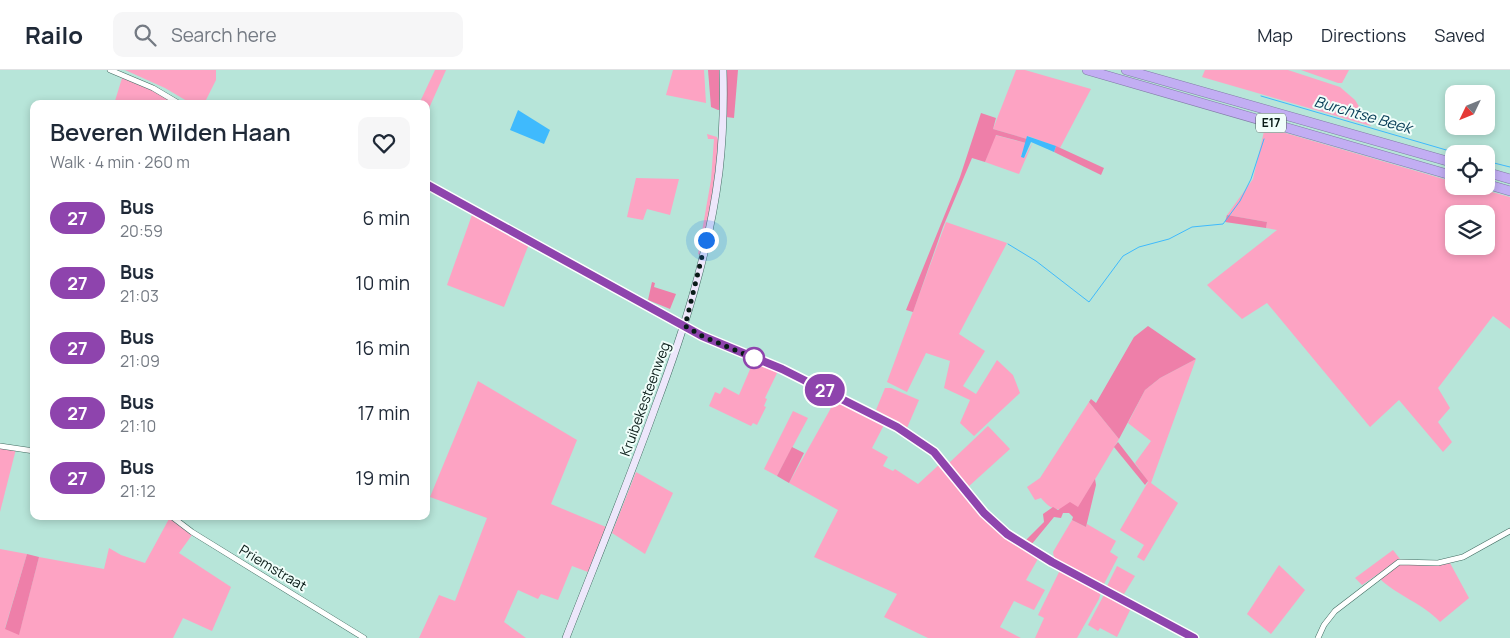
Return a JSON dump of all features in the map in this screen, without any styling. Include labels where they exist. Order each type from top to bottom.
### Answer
[{"type":"highway","name":"E17","points":[[1087,70],[1445,173]]},
{"type":"highway","name":"E17","points":[[1126,70],[1445,161]]},
{"type":"highway","points":[[1495,175],[1510,179]]},
{"type":"highway","points":[[1495,186],[1510,190]]},
{"type":"street","points":[[110,70],[153,88],[173,100]]},
{"type":"street","name":"Kruibekesteenweg","points":[[566,638],[635,463],[685,326],[713,210],[719,173],[722,135],[723,70]]},
{"type":"street","points":[[430,186],[702,336],[782,369],[915,438],[934,452],[984,513],[1007,534],[1052,562],[1194,638]]},
{"type":"street","points":[[0,446],[30,450]]},
{"type":"street","name":"Priemstraat","points":[[176,520],[192,532],[364,638]]},
{"type":"street","points":[[1318,638],[1324,625],[1335,611],[1399,562],[1438,563],[1463,557],[1510,531]]},
{"type":"shaded area","points":[[125,70],[216,70],[216,80],[206,100],[185,100],[165,88]]},
{"type":"shaded area","points":[[435,70],[446,70],[430,106],[430,100],[421,100]]},
{"type":"shaded area","points":[[673,70],[704,70],[706,103],[666,95]]},
{"type":"shaded area","points":[[708,70],[719,70],[720,110],[711,107]]},
{"type":"shaded area","points":[[726,70],[738,70],[734,118],[726,117]]},
{"type":"shaded area","points":[[1016,70],[1025,70],[1091,89],[1060,148],[1028,136],[1027,139],[993,129]]},
{"type":"shaded area","points":[[1205,70],[1288,70],[1340,87],[1355,100],[1371,126],[1202,77]]},
{"type":"shaded area","points":[[1301,70],[1349,70],[1342,83],[1338,83]]},
{"type":"shaded area","points":[[123,75],[171,100],[115,100]]},
{"type":"shaded area","points":[[981,113],[996,118],[993,129],[1027,139],[1026,143],[996,135],[985,162],[972,158],[943,227],[913,312],[906,310],[960,177]]},
{"type":"shaded area","points":[[1265,127],[1445,179],[1445,195],[1495,195],[1495,193],[1510,197],[1510,329],[1493,316],[1438,388],[1450,408],[1438,422],[1452,442],[1443,452],[1399,400],[1370,427],[1267,303],[1242,319],[1207,285],[1277,230],[1266,228],[1267,222],[1227,215],[1253,179]]},
{"type":"shaded area","points":[[707,134],[717,137],[719,144],[711,203],[700,255],[698,254],[711,180],[714,139],[708,139]]},
{"type":"shaded area","points":[[995,135],[1026,143],[1021,156],[1024,158],[1033,142],[1019,174],[985,162]]},
{"type":"shaded area","points":[[1056,146],[1104,168],[1101,175],[1054,152]]},
{"type":"shaded area","points":[[636,178],[679,179],[670,215],[647,209],[643,220],[627,217]]},
{"type":"shaded area","points":[[473,212],[529,244],[504,307],[447,285]]},
{"type":"shaded area","points":[[1227,215],[1267,222],[1266,228],[1225,222]]},
{"type":"shaded area","points":[[946,222],[1007,243],[959,334],[985,351],[963,386],[976,394],[997,360],[1013,375],[1020,393],[974,436],[960,423],[970,400],[944,388],[950,361],[926,353],[907,392],[887,382]]},
{"type":"shaded area","points":[[652,282],[655,283],[654,287],[676,294],[670,309],[648,300]]},
{"type":"shaded area","points":[[1148,326],[1196,359],[1160,378],[1145,390],[1119,439],[1089,402],[1091,399],[1096,403],[1134,337]]},
{"type":"shaded area","points":[[1196,359],[1151,483],[1178,503],[1144,561],[1137,557],[1144,545],[1120,530],[1148,482],[1135,463],[1151,441],[1128,423],[1145,390],[1160,378]]},
{"type":"shaded area","points":[[754,360],[778,371],[765,398],[767,399],[764,406],[766,407],[757,425],[753,423],[751,426],[709,406],[715,392],[720,394],[724,387],[739,395]]},
{"type":"shaded area","points":[[478,381],[577,440],[551,504],[606,527],[588,572],[572,566],[558,600],[541,594],[538,599],[518,590],[504,622],[526,638],[419,638],[439,595],[455,601],[487,518],[430,497]]},
{"type":"shaded area","points":[[885,388],[891,388],[919,400],[907,428],[876,410]]},
{"type":"shaded area","points":[[836,399],[885,423],[872,448],[888,457],[883,466],[893,471],[895,469],[918,484],[941,463],[965,495],[1039,557],[1026,580],[1045,590],[1034,610],[1014,601],[1000,627],[1021,638],[928,638],[884,617],[897,594],[814,557],[838,510],[789,483]]},
{"type":"shaded area","points":[[1089,402],[1119,439],[1078,508],[1053,508],[1041,498],[1035,500],[1027,487],[1040,478]]},
{"type":"shaded area","points":[[793,411],[808,418],[777,476],[764,469]]},
{"type":"shaded area","points":[[988,426],[1010,449],[968,487],[949,463]]},
{"type":"shaded area","points":[[1118,442],[1148,481],[1145,485],[1114,447]]},
{"type":"shaded area","points":[[792,447],[804,453],[789,483],[777,476]]},
{"type":"shaded area","points":[[0,448],[16,449],[0,512]]},
{"type":"shaded area","points":[[636,472],[673,493],[645,554],[612,533]]},
{"type":"shaded area","points":[[1095,479],[1096,485],[1086,527],[1072,520],[1073,517],[1069,513],[1063,513],[1061,518],[1054,517],[1031,545],[1025,541],[1044,522],[1043,514],[1053,507],[1058,510],[1070,502],[1078,507]]},
{"type":"shaded area","points":[[168,520],[174,520],[192,535],[179,553],[231,587],[212,631],[183,618],[173,638],[0,638],[0,549],[27,554],[5,628],[19,634],[39,557],[104,569],[109,548],[121,555],[145,563]]},
{"type":"shaded area","points":[[1072,520],[1086,527],[1087,524],[1116,541],[1110,552],[1118,557],[1104,584],[1054,558],[1053,552]]},
{"type":"shaded area","points":[[1393,550],[1400,559],[1362,585],[1355,578]]},
{"type":"shaded area","points":[[27,554],[39,557],[19,635],[5,629]]},
{"type":"shaded area","points":[[1450,563],[1469,598],[1440,622],[1433,615],[1379,578],[1400,564],[1433,566]]},
{"type":"shaded area","points":[[1279,565],[1305,590],[1271,634],[1247,614]]},
{"type":"shaded area","points":[[1117,566],[1135,576],[1124,594],[1107,586]]},
{"type":"shaded area","points":[[1060,570],[1101,592],[1099,599],[1077,638],[1035,638],[1044,618],[1038,615]]},
{"type":"shaded area","points":[[1106,591],[1132,606],[1117,637],[1100,628],[1098,631],[1088,625]]},
{"type":"water","points":[[518,110],[550,130],[544,144],[510,130]]},
{"type":"water","points":[[1027,136],[1056,146],[1054,152],[1031,142],[1024,158],[1021,157]]},
{"type":"waterway","name":"Burchtse Beek","points":[[1261,96],[1445,150]]},
{"type":"waterway","name":"Burchtse Beek","points":[[1008,244],[1036,261],[1089,302],[1123,256],[1139,247],[1169,239],[1192,227],[1223,224],[1240,201],[1251,179],[1264,139]]},
{"type":"waterway","name":"Burchtse Beek","points":[[1495,163],[1510,167]]},
{"type":"bus line","name":"27","points":[[430,186],[504,226],[629,298],[702,336],[782,369],[897,427],[934,452],[984,513],[1007,534],[1052,562],[1194,638]]},
{"type":"route","points":[[706,240],[685,326],[702,336],[754,358]]}]
